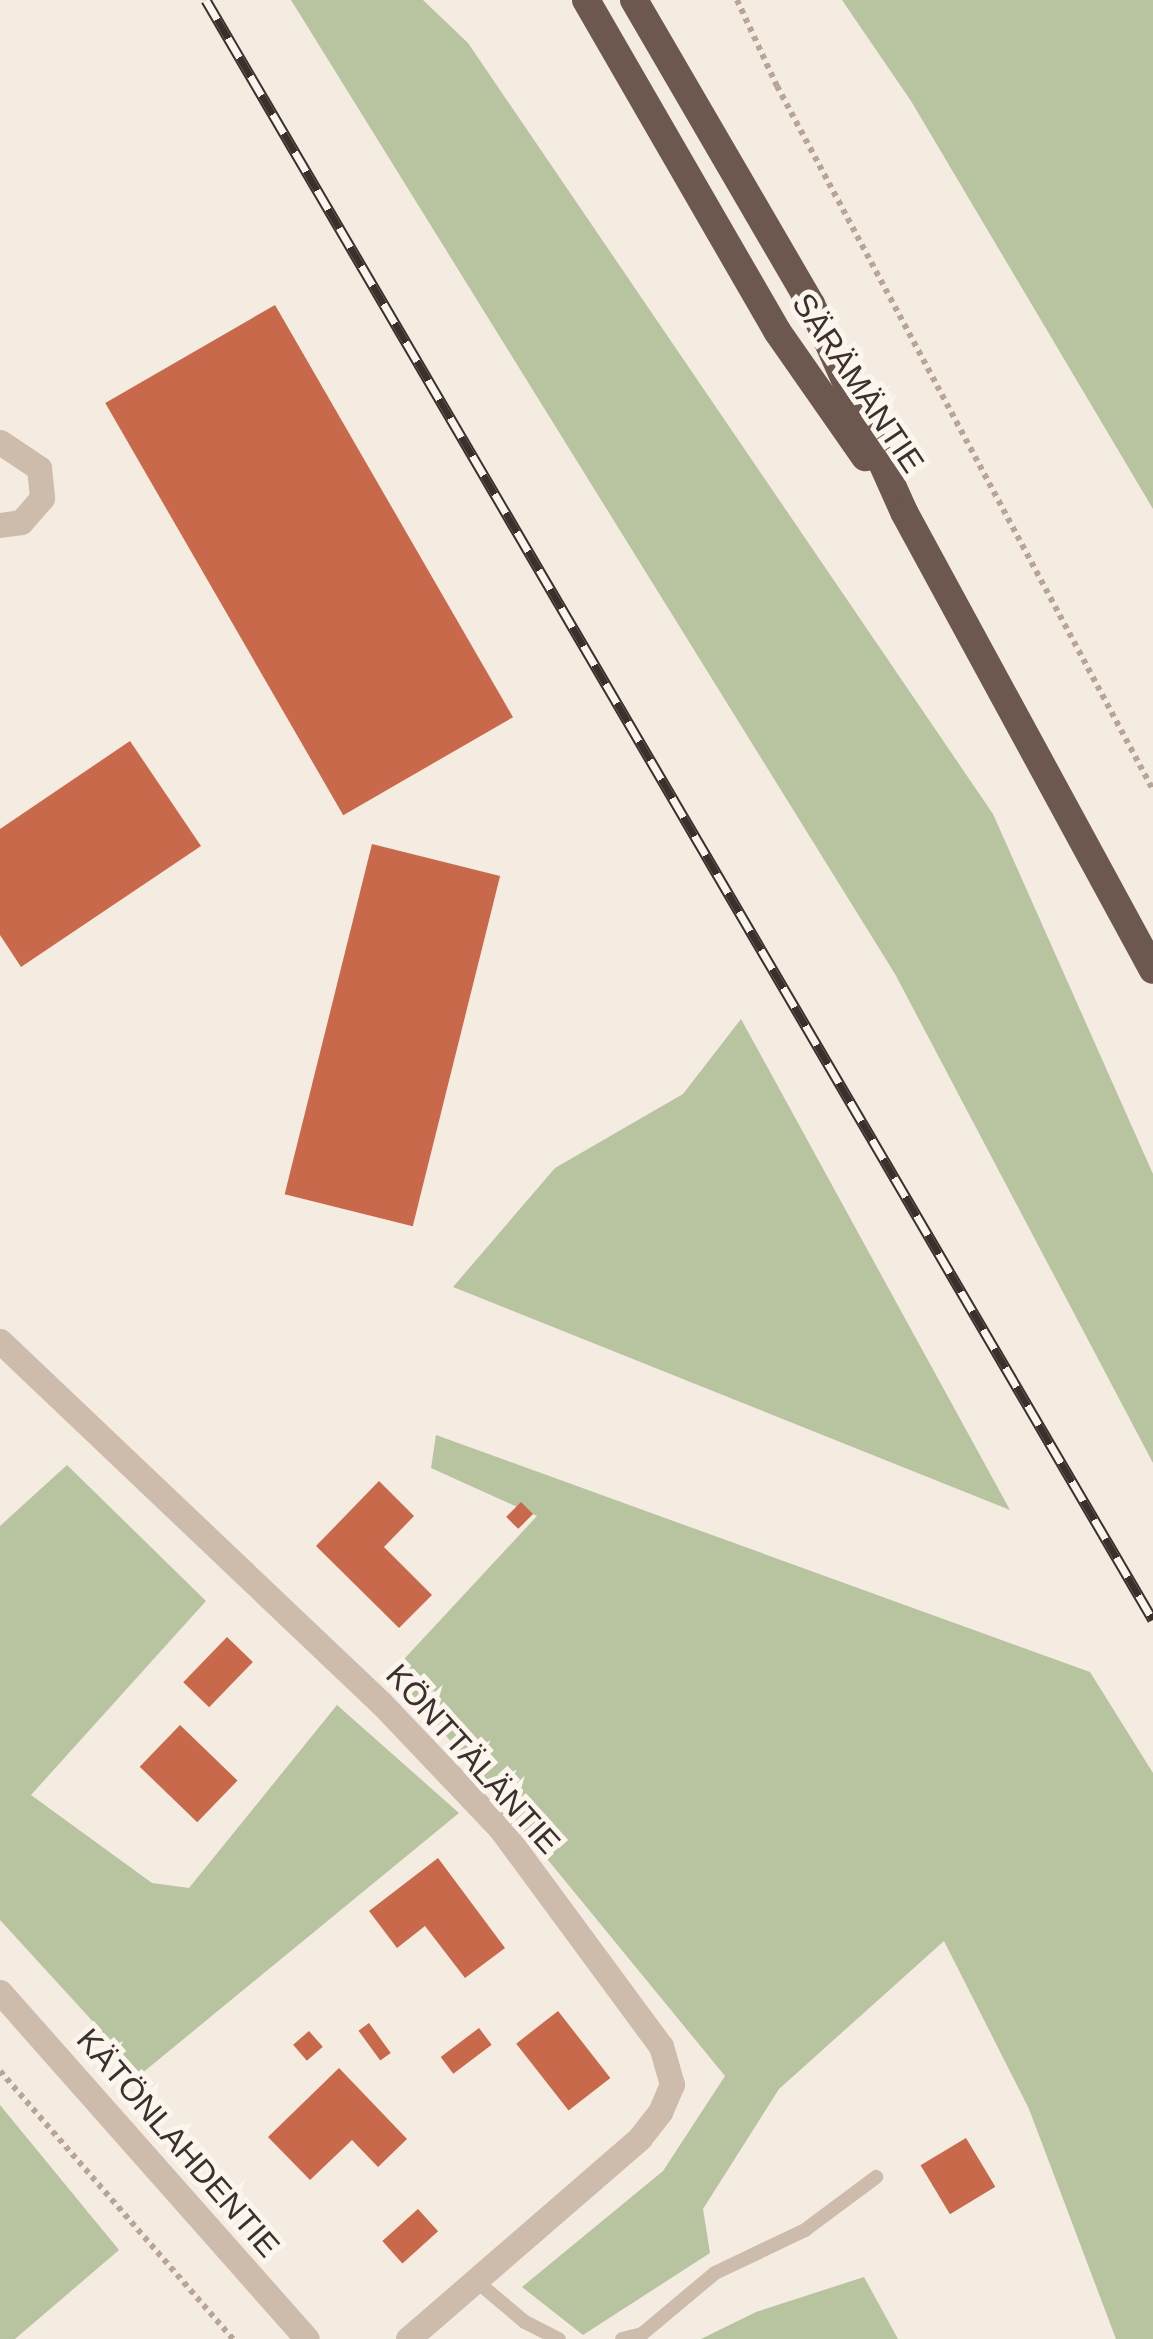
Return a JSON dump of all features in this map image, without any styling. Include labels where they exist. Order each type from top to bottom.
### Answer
[{"type":"highway","name":"SÄRÄMÄNTIE","points":[[586,0],[777,331],[904,512]]},
{"type":"highway","name":"SÄRÄMÄNTIE","points":[[634,0],[811,304],[904,512]]},
{"type":"highway","points":[[904,512],[1153,970]]},
{"type":"street","points":[[0,442],[39,468],[42,498],[21,522],[0,525]]},
{"type":"street","name":"KÖNTTÄLÄNTIE","points":[[0,1341],[381,1703],[500,1828],[661,2046],[672,2084],[660,2112],[640,2138],[408,2339]]},
{"type":"street","name":"KÄTÖNLAHDENTIE","points":[[0,1992],[307,2339]]},
{"type":"lane","points":[[622,2339],[642,2334],[716,2273],[804,2230],[876,2177]]},
{"type":"lane","points":[[476,2281],[525,2322],[559,2339]]},
{"type":"path","points":[[737,0],[778,86],[1153,790]]},
{"type":"path","points":[[0,2071],[234,2339]]},
{"type":"green space","points":[[291,0],[423,0],[468,43],[993,814],[1153,1174],[1153,1463],[895,974]]},
{"type":"green space","points":[[842,0],[1153,0],[1153,509],[911,101]]},
{"type":"green space","points":[[741,1019],[1010,1510],[453,1287],[555,1168],[683,1094]]},
{"type":"green space","points":[[436,1435],[1090,1672],[1153,1773],[1153,2339],[1116,2339],[1029,2109],[944,1941],[779,2089],[703,2209],[710,2253],[583,2335],[522,2287],[663,2171],[725,2076],[393,1671],[537,1516],[431,1468]]},
{"type":"green space","points":[[67,1465],[206,1601],[31,1795],[152,1883],[189,1888],[337,1705],[459,1813],[141,2074],[0,1920],[0,1526]]},
{"type":"green space","points":[[0,2105],[119,2250],[15,2339],[0,2339]]},
{"type":"green space","points":[[864,2277],[898,2339],[701,2339],[756,2312]]},
{"type":"building","points":[[275,305],[513,717],[343,815],[105,403]]},
{"type":"building","points":[[130,741],[201,846],[21,967],[0,935],[0,829]]},
{"type":"building","points":[[372,844],[500,876],[413,1226],[285,1194]]},
{"type":"building","points":[[379,1481],[414,1516],[384,1547],[432,1595],[399,1628],[316,1546]]},
{"type":"building","points":[[521,1502],[533,1514],[518,1529],[506,1517]]},
{"type":"building","points":[[227,1637],[253,1662],[209,1707],[183,1682]]},
{"type":"building","points":[[180,1725],[238,1781],[197,1822],[140,1767]]},
{"type":"building","points":[[438,1858],[505,1948],[465,1978],[425,1926],[397,1948],[369,1911]]},
{"type":"building","points":[[558,2011],[610,2078],[569,2111],[516,2044]]},
{"type":"building","points":[[369,2023],[391,2053],[380,2061],[358,2031]]},
{"type":"building","points":[[479,2028],[492,2045],[453,2074],[441,2057]]},
{"type":"building","points":[[309,2031],[323,2047],[307,2061],[293,2045]]},
{"type":"building","points":[[339,2068],[407,2139],[378,2167],[352,2140],[310,2180],[268,2137]]},
{"type":"building","points":[[966,2138],[995,2187],[950,2214],[921,2165]]},
{"type":"building","points":[[418,2209],[438,2231],[402,2263],[382,2241]]},
{"type":"railway","points":[[206,0],[1153,1620]]}]
